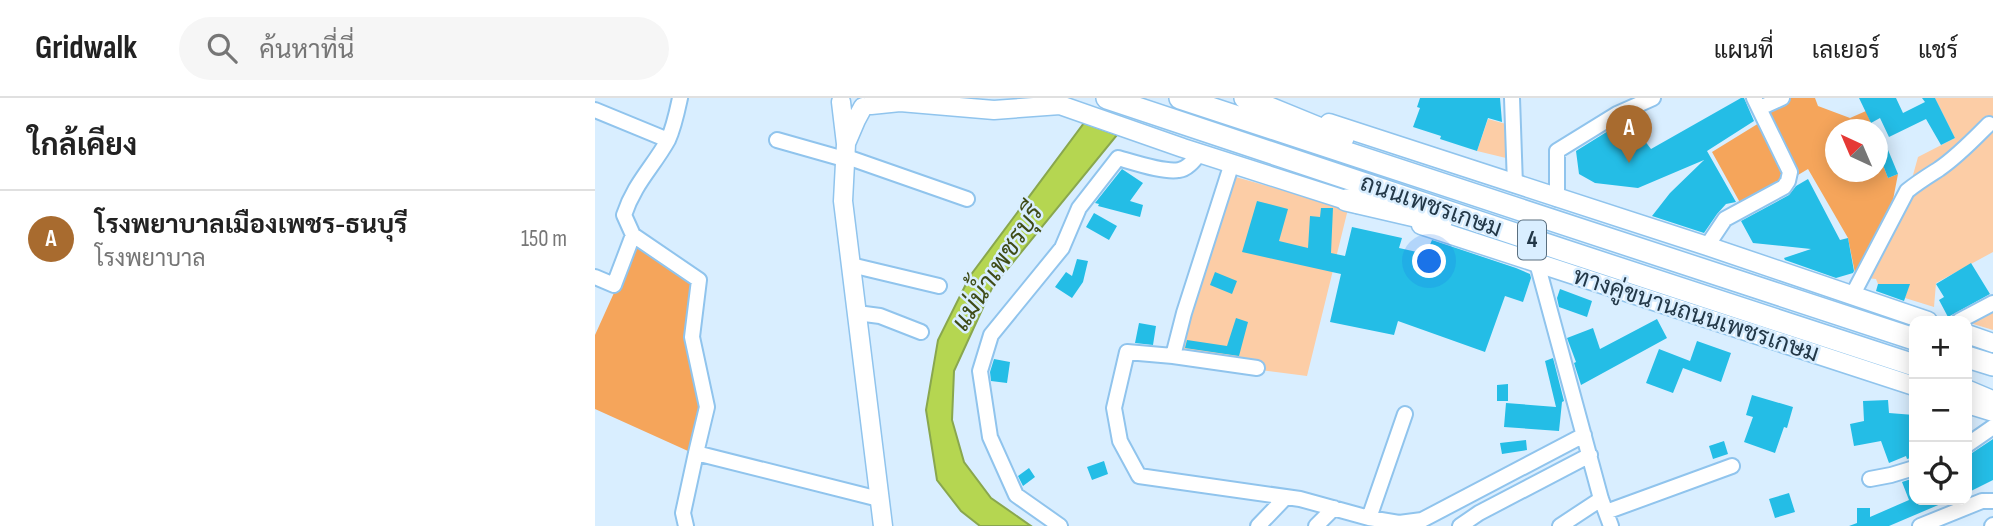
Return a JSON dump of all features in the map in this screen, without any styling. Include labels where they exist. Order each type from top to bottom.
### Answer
[{"type":"highway","name":"ถนนเพชรเกษม","points":[[1107,98],[1909,365]]},
{"type":"highway","name":"ถนนเพชรเกษม","points":[[1180,98],[1909,337]]},
{"type":"highway","points":[[1245,98],[1516,208]]},
{"type":"highway","points":[[1346,200],[1566,251]]},
{"type":"highway","points":[[1764,289],[1909,330]]},
{"type":"highway","points":[[1972,346],[1993,352]]},
{"type":"highway","points":[[1972,359],[1993,365]]},
{"type":"highway","points":[[1972,384],[1993,391]]},
{"type":"highway","points":[[1972,393],[1993,402]]},
{"type":"main road","name":"4","points":[[1252,98],[1913,316]]},
{"type":"main road","name":"ทางคู่ขนานถนนเพชรเกษม","points":[[839,100],[848,106],[899,102],[994,110],[1060,105],[1909,384]]},
{"type":"main road","points":[[839,100],[845,153],[843,201],[883,526]]},
{"type":"main road","points":[[845,153],[856,120],[871,103]]},
{"type":"main road","points":[[1972,336],[1993,342]]},
{"type":"main road","points":[[1972,406],[1993,412]]},
{"type":"street","points":[[680,98],[677,116],[668,139],[630,196],[624,215],[633,235],[699,280],[692,337],[707,407],[684,513],[686,526]]},
{"type":"street","points":[[1513,98],[1515,185]]},
{"type":"street","points":[[1557,199],[1557,151],[1617,114],[1653,98]]},
{"type":"street","points":[[1707,246],[1725,219],[1784,187],[1788,181],[1790,172],[1757,103],[1782,98]]},
{"type":"street","points":[[595,110],[668,139]]},
{"type":"street","points":[[1852,296],[1907,191],[1940,169],[1990,124]]},
{"type":"street","points":[[777,140],[845,153],[967,199]]},
{"type":"street","points":[[1060,526],[1016,495],[990,438],[980,371],[991,335],[1062,248],[1079,208],[1118,158],[1150,167],[1178,170],[1190,164],[1201,153]]},
{"type":"street","points":[[1173,356],[1232,163]]},
{"type":"street","points":[[595,277],[614,285],[633,235]]},
{"type":"street","points":[[1537,263],[1606,512]]},
{"type":"street","points":[[851,265],[939,286]]},
{"type":"street","points":[[1968,316],[1993,303]]},
{"type":"street","points":[[857,313],[880,316],[921,331]]},
{"type":"street","points":[[1257,368],[1128,352],[1114,408],[1120,442],[1139,476],[1286,496],[1369,518],[1399,523],[1422,520],[1584,435]]},
{"type":"street","points":[[1369,518],[1405,414]]},
{"type":"street","points":[[1972,442],[1993,428]]},
{"type":"street","points":[[696,453],[879,499]]},
{"type":"street","points":[[1460,526],[1479,513],[1590,455]]},
{"type":"street","points":[[1560,526],[1732,466]]},
{"type":"street","points":[[1870,479],[1909,470]]},
{"type":"street","points":[[1258,526],[1286,496]]},
{"type":"street","points":[[1920,526],[1982,501],[1993,501]]},
{"type":"street","points":[[1316,526],[1335,508]]},
{"type":"shaded area","points":[[1783,98],[1815,98],[1818,106],[1850,118],[1866,111],[1869,119],[1825,119],[1825,182],[1888,182],[1888,178],[1898,174],[1893,200],[1855,273],[1848,238],[1808,169],[1743,208],[1712,152],[1764,120],[1757,107]]},
{"type":"shaded area","points":[[1935,98],[1993,98],[1993,252],[1936,283],[1934,307],[1905,298],[1909,284],[1878,284],[1876,279],[1867,278],[1905,204],[1918,157],[1955,138]]},
{"type":"shaded area","points":[[1488,119],[1506,124],[1506,158],[1477,151]]},
{"type":"shaded area","points":[[1225,174],[1348,209],[1307,376],[1168,358]]},
{"type":"shaded area","points":[[636,244],[693,285],[704,408],[688,451],[595,409],[595,335]]},
{"type":"shaded area","points":[[1993,299],[1993,330],[1972,324],[1972,318]]},
{"type":"water","name":"แม่น้ำเพชรบุรี","points":[[1084,123],[1117,135],[992,288],[954,371],[952,420],[964,462],[991,498],[1031,526],[980,526],[961,511],[937,480],[926,410],[938,340],[970,276]]},
{"type":"building","points":[[1420,98],[1500,98],[1502,122],[1488,118],[1477,151],[1413,127],[1420,108],[1417,107]]},
{"type":"building","points":[[1744,98],[1754,121],[1707,151],[1736,202],[1726,204],[1704,233],[1652,216],[1670,193],[1704,160],[1638,188],[1595,183],[1579,174],[1576,151],[1628,119],[1651,149]]},
{"type":"building","points":[[1859,98],[1896,98],[1903,113],[1925,102],[1922,98],[1935,98],[1955,138],[1941,145],[1926,119],[1889,137],[1888,119],[1869,119]]},
{"type":"building","points":[[1888,150],[1898,174],[1888,178]]},
{"type":"building","points":[[1122,169],[1143,183],[1130,201],[1143,205],[1140,217],[1095,203]]},
{"type":"building","points":[[1808,179],[1840,240],[1848,238],[1853,273],[1836,278],[1785,260],[1784,258],[1811,249],[1753,243],[1741,221],[1789,195],[1796,186]]},
{"type":"building","points":[[1257,201],[1288,209],[1279,241],[1308,248],[1310,216],[1320,217],[1321,208],[1333,208],[1331,253],[1345,256],[1352,227],[1402,238],[1399,248],[1426,254],[1432,240],[1516,268],[1530,274],[1531,278],[1523,302],[1505,296],[1485,352],[1398,321],[1394,335],[1330,322],[1341,274],[1242,252]]},
{"type":"building","points":[[1094,213],[1117,226],[1109,240],[1086,227]]},
{"type":"building","points":[[1077,259],[1088,261],[1083,282],[1072,298],[1055,287],[1066,272],[1072,276]]},
{"type":"building","points":[[1971,263],[1990,294],[1947,316],[1939,300],[1944,297],[1936,284]]},
{"type":"building","points":[[1215,272],[1237,281],[1232,294],[1210,285]]},
{"type":"building","points":[[1878,284],[1910,284],[1904,301],[1876,291]]},
{"type":"building","points":[[1560,289],[1592,301],[1587,317],[1559,307],[1557,298]]},
{"type":"building","points":[[1236,318],[1248,322],[1239,356],[1185,348],[1187,340],[1227,346]]},
{"type":"building","points":[[1657,319],[1667,338],[1581,385],[1567,338],[1593,328],[1600,349]]},
{"type":"building","points":[[1139,323],[1156,326],[1153,345],[1135,343]]},
{"type":"building","points":[[1697,341],[1731,353],[1721,382],[1683,368],[1673,393],[1646,383],[1659,349],[1690,361]]},
{"type":"building","points":[[1553,358],[1564,401],[1559,431],[1504,427],[1506,403],[1556,407],[1545,361]]},
{"type":"building","points":[[994,359],[1010,362],[1007,383],[991,381],[990,372]]},
{"type":"building","points":[[1508,384],[1508,401],[1497,401],[1497,385]]},
{"type":"building","points":[[1752,395],[1793,407],[1775,453],[1744,442],[1753,417],[1746,415]]},
{"type":"building","points":[[1888,400],[1889,413],[1909,415],[1909,458],[1906,456],[1889,463],[1881,441],[1854,446],[1850,424],[1864,421],[1863,401]]},
{"type":"building","points":[[1993,439],[1993,480],[1972,490],[1972,453]]},
{"type":"building","points":[[1526,440],[1527,450],[1502,454],[1500,443]]},
{"type":"building","points":[[1724,441],[1728,454],[1713,459],[1709,446]]},
{"type":"building","points":[[1104,461],[1108,474],[1092,480],[1087,467]]},
{"type":"building","points":[[1029,468],[1035,477],[1023,486],[1018,476]]},
{"type":"building","points":[[1909,480],[1909,500],[1902,482]]},
{"type":"building","points":[[1789,493],[1795,512],[1775,518],[1769,499]]},
{"type":"building","points":[[1909,500],[1909,505],[1938,505],[1889,526],[1849,526],[1857,523],[1857,508],[1870,508],[1870,517]]},
{"type":"place","name":"โรงพยาบาลเมืองเพชร-ธนบุรี","points":[[1629,163]]}]
